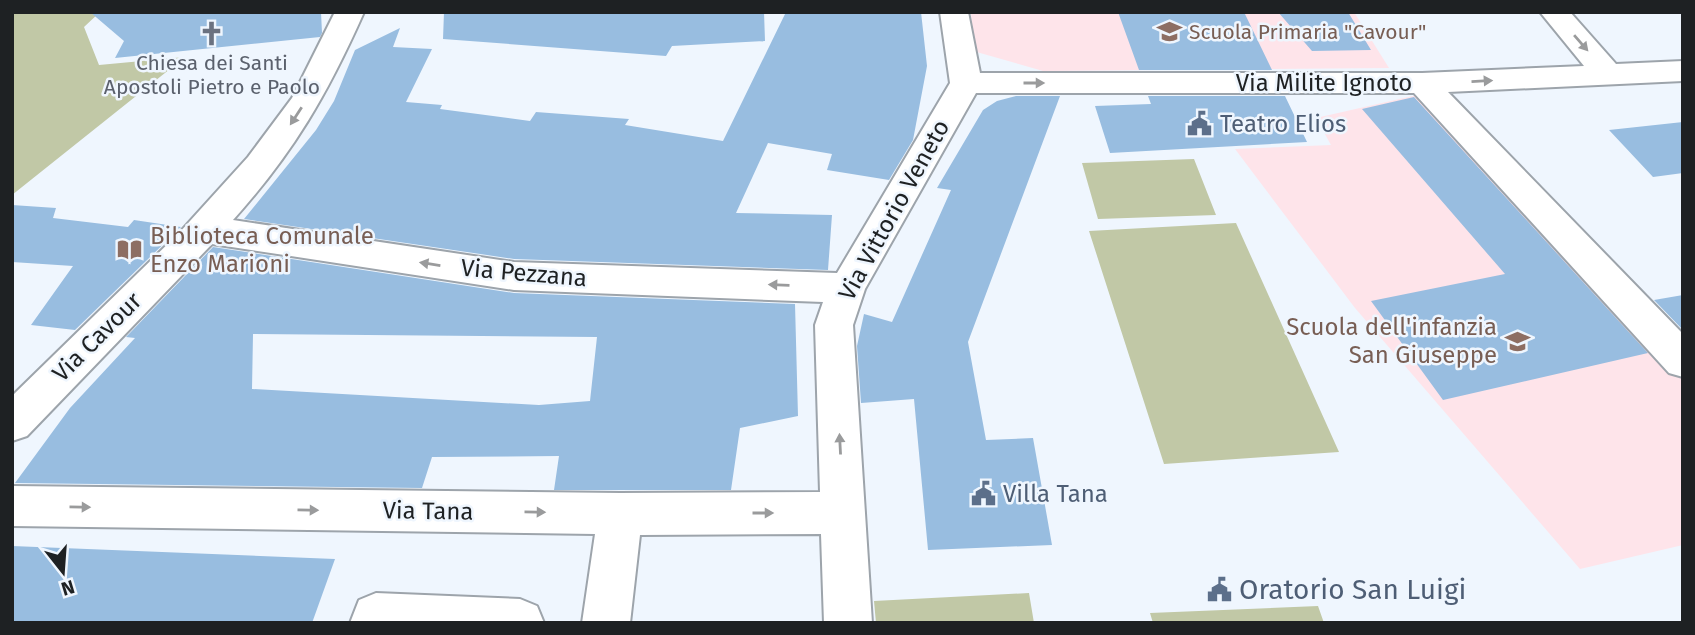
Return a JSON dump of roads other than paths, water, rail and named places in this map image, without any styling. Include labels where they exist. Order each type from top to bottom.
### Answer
[{"type":"street","name":"Via Cavour","points":[[12,423],[204,229],[292,124],[314,88],[350,12]]},
{"type":"street","points":[[954,12],[966,83]]},
{"type":"street","points":[[1554,12],[1608,74]]},
{"type":"street","name":"Via Milite Ignoto","points":[[966,83],[1422,83],[1683,71]]},
{"type":"street","name":"Via Vittorio Veneto","points":[[848,623],[834,325],[847,288],[966,83]]},
{"type":"street","points":[[1422,83],[1683,361]]},
{"type":"street","name":"Via Pezzana","points":[[204,229],[514,276],[847,288]]},
{"type":"street","name":"Via Tana","points":[[12,506],[620,514],[844,513]]},
{"type":"street","points":[[606,623],[620,514]]},
{"type":"street","points":[[374,623],[376,617],[520,623]]},
{"type":"place","name":"Scuola Primaria \"Cavour\"","points":[[1169,32]]},
{"type":"place","name":"Chiesa dei Santi Apostoli Pietro e Paolo","points":[[212,34]]},
{"type":"place","name":"Teatro Elios","points":[[1200,124]]},
{"type":"place","name":"Biblioteca Comunale Enzo Marioni","points":[[130,250]]},
{"type":"place","name":"Scuola dell'infanzia San Giuseppe","points":[[1517,341]]},
{"type":"place","name":"Villa Tana","points":[[983,494]]},
{"type":"place","name":"Oratorio San Luigi","points":[[1219,589]]}]
